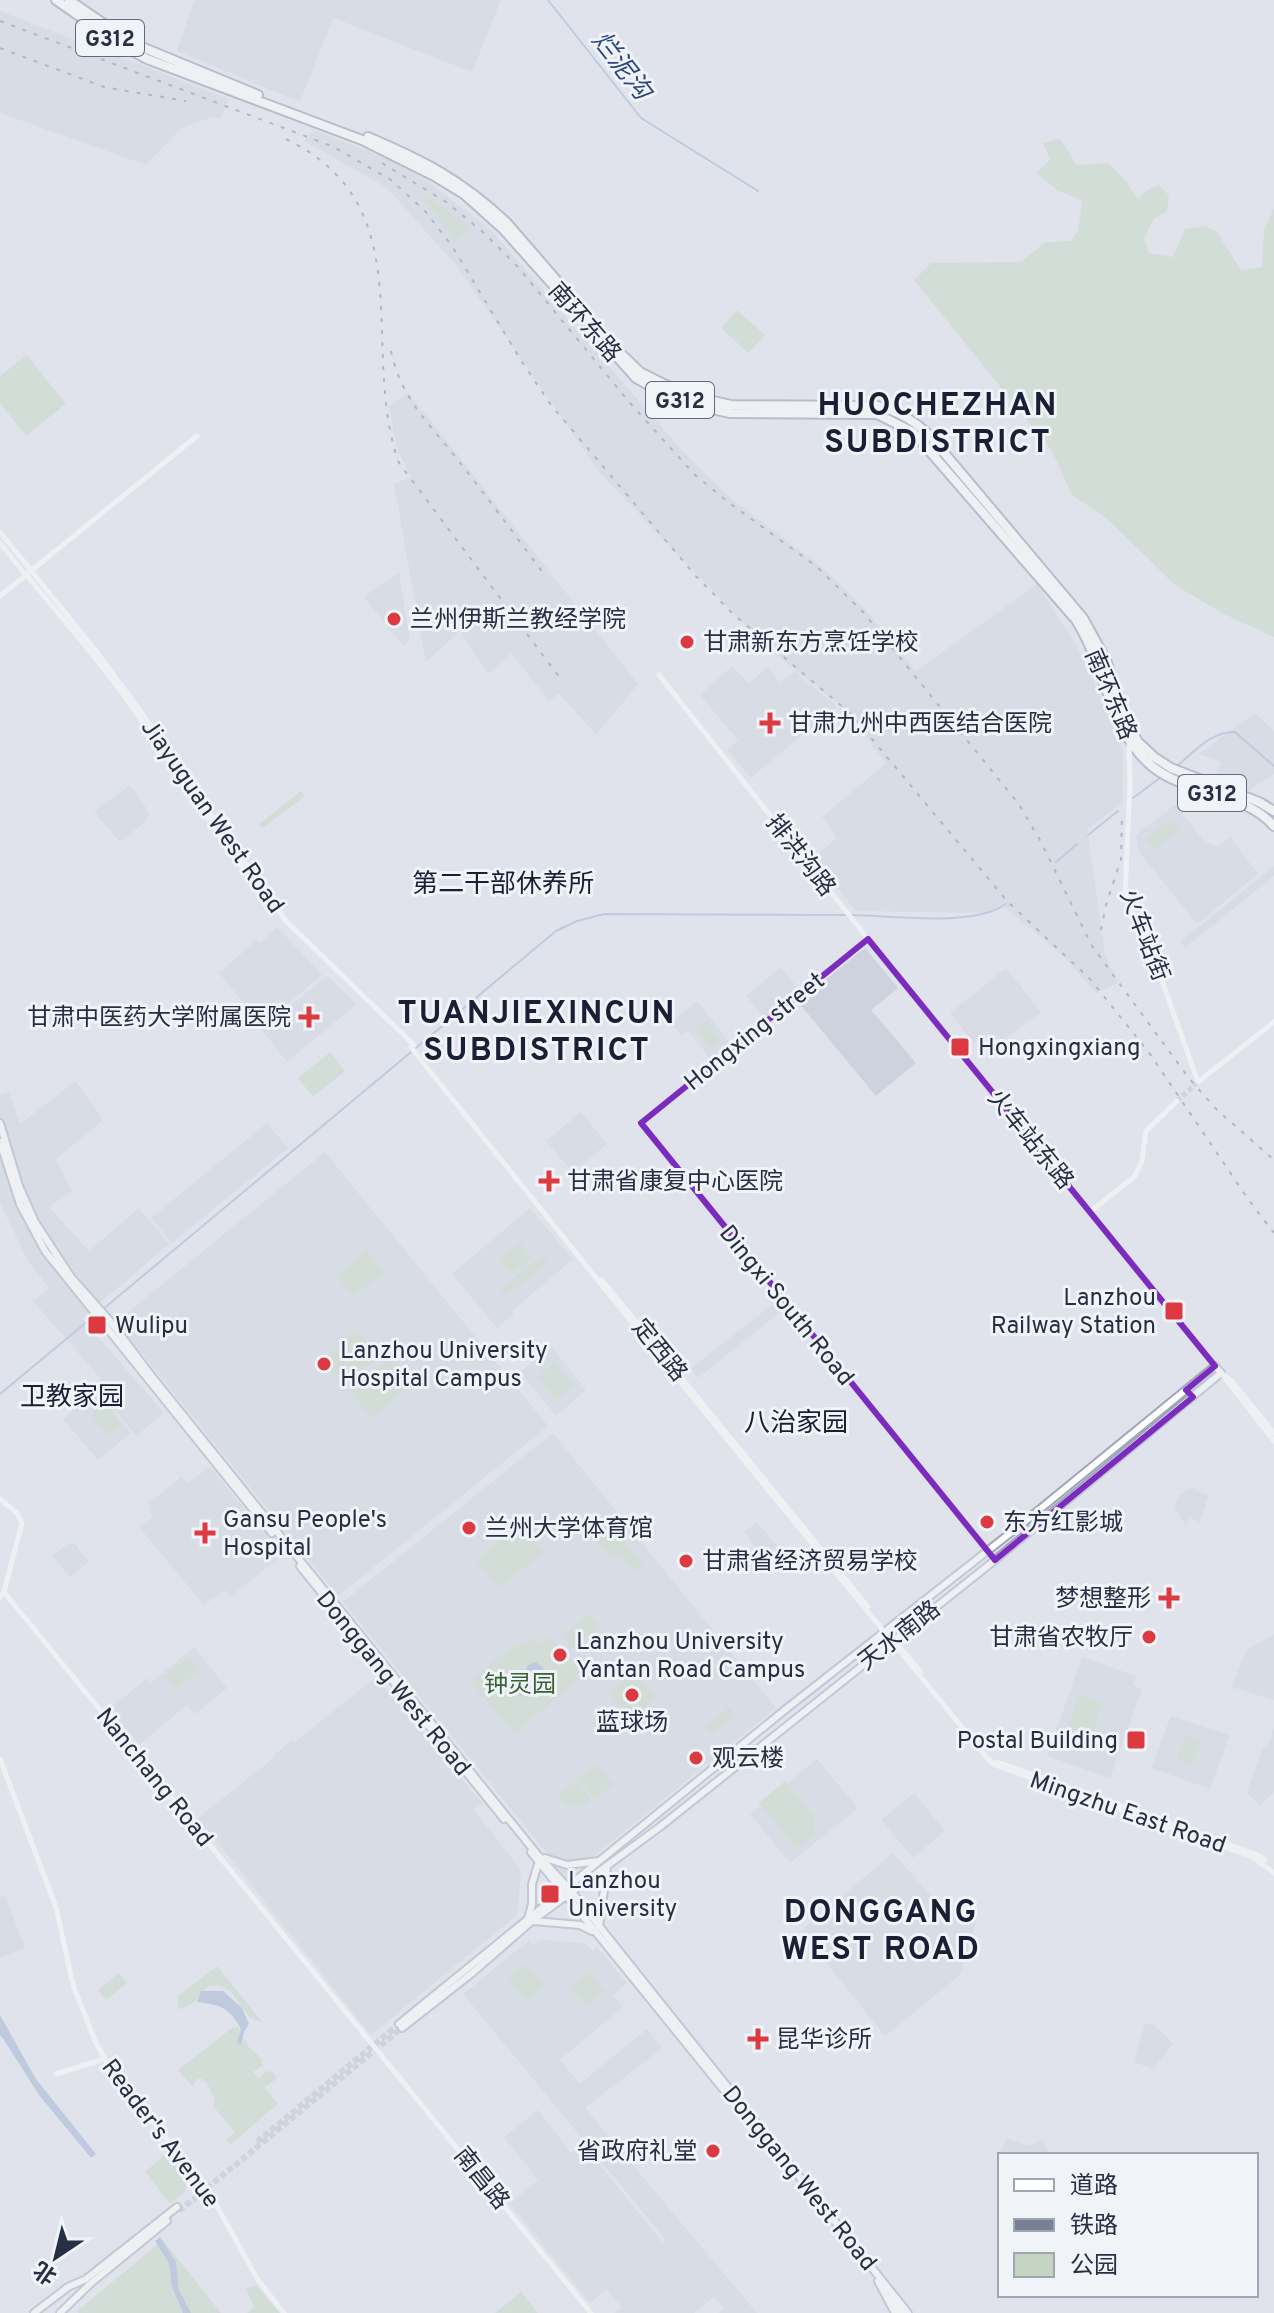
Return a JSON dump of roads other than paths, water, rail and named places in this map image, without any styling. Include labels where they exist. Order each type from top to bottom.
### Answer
[{"type":"highway","name":"南环东路","points":[[56,0],[147,59],[362,140],[455,188],[503,229],[636,378],[662,393],[693,405],[730,413],[877,414],[913,432],[924,441],[1076,620],[1089,639],[1131,738],[1155,769],[1256,809],[1274,826]]},
{"type":"highway","name":"南环东路","points":[[69,0],[145,49],[368,137],[439,169],[482,200],[507,223],[640,372],[691,396],[731,405],[878,406],[897,412],[918,425],[1083,618],[1106,660],[1131,738],[1171,768],[1259,802],[1274,811]]},
{"type":"main road","points":[[0,596],[197,436]]},
{"type":"main road","name":"Jiayuguan West Road","points":[[0,532],[141,712],[286,921],[412,1046]]},
{"type":"main road","points":[[0,543],[126,698],[205,818],[283,923],[412,1046]]},
{"type":"main road","name":"排洪沟路","points":[[659,675],[847,913]]},
{"type":"main road","name":"火车站街","points":[[1131,738],[1125,895],[1156,964],[1198,1082],[1274,1022]]},
{"type":"main road","name":"火车站东路","points":[[847,913],[1215,1366]]},
{"type":"main road","name":"Hongxing street","points":[[641,1123],[868,939]]},
{"type":"main road","name":"定西路","points":[[412,1046],[892,1640]]},
{"type":"main road","points":[[1090,1212],[1139,1171],[1146,1131],[1177,1101]]},
{"type":"main road","points":[[0,1123],[19,1186],[35,1222],[94,1306]]},
{"type":"main road","name":"Dingxi South Road","points":[[641,1123],[995,1560]]},
{"type":"main road","points":[[0,1142],[20,1204],[45,1251],[94,1306]]},
{"type":"main road","name":"Donggang West Road","points":[[94,1306],[536,1855],[563,1895],[878,2281]]},
{"type":"main road","points":[[1215,1366],[1231,1380],[1274,1441]]},
{"type":"main road","name":"天水南路","points":[[570,1889],[599,1861],[786,1709],[1215,1366]]},
{"type":"main road","name":"天水南路","points":[[570,1889],[607,1867],[995,1560],[1221,1373]]},
{"type":"main road","points":[[1186,1390],[1193,1397]]},
{"type":"main road","points":[[1252,1410],[1274,1433]]},
{"type":"main road","name":"Nanchang Road","points":[[0,1499],[17,1513],[22,1523],[2,1594],[591,2313]]},
{"type":"main road","name":"Mingzhu East Road","points":[[892,1640],[992,1763],[1253,1857],[1274,1871]]},
{"type":"main road","name":"Reader's Avenue","points":[[0,1759],[56,1907],[77,1997],[104,2059],[208,2190],[258,2280],[284,2313]]},
{"type":"main road","points":[[536,1855],[562,1865],[599,1861]]},
{"type":"main road","points":[[530,1920],[532,1884],[538,1867],[536,1855]]},
{"type":"main road","name":"Donggang West Road","points":[[536,1855],[570,1889],[908,2313]]},
{"type":"main road","points":[[599,1927],[607,1867]]},
{"type":"main road","points":[[400,2026],[570,1889]]},
{"type":"main road","points":[[530,1920],[583,1926],[603,1941]]},
{"type":"main road","points":[[56,2074],[104,2059]]},
{"type":"main road","points":[[34,2313],[68,2287],[86,2279],[178,2209],[60,2313]]},
{"type":"main road","points":[[878,2281],[895,2313]]},
{"type":"main road","points":[[878,2281],[902,2313]]},
{"type":"water","points":[[536,1662],[544,1669],[526,1687],[532,1696],[525,1698],[525,1693],[522,1697],[518,1694],[518,1689],[522,1688],[520,1681],[528,1665]]},
{"type":"water","points":[[201,1991],[223,1991],[242,2008],[249,2024],[241,2045],[237,2042],[241,2029],[237,2021],[223,2008],[197,2002]]},
{"type":"water","points":[[0,2015],[36,2079],[96,2154],[91,2158],[39,2095],[0,2035]]},
{"type":"water","points":[[160,2237],[176,2262],[179,2290],[191,2313],[183,2313],[172,2287],[169,2263],[155,2241]]},
{"type":"waterway","name":"烂泥沟","points":[[548,0],[641,118],[758,191]]},
{"type":"waterway","points":[[1178,765],[1211,738],[1235,732],[1274,766]]},
{"type":"waterway","points":[[1133,798],[1160,778]]},
{"type":"waterway","points":[[1088,835],[1118,811]]},
{"type":"waterway","points":[[1056,862],[1077,844]]},
{"type":"waterway","points":[[853,915],[955,918],[975,916],[1005,904]]},
{"type":"waterway","points":[[102,1310],[556,931],[577,921],[604,914],[847,915]]},
{"type":"waterway","points":[[0,1394],[94,1316]]},
{"type":"tunnel","points":[[1177,1101],[1198,1082]]},
{"type":"tunnel","points":[[257,2142],[399,2024]]},
{"type":"tunnel","points":[[179,2211],[402,2028]]},
{"type":"railway","points":[[0,21],[334,147],[391,180],[425,211],[452,246],[551,405],[694,574],[733,614],[851,714],[1007,901],[1090,979],[1150,1054],[1274,1233]]},
{"type":"railway","points":[[0,48],[104,87],[186,101]]},
{"type":"railway","points":[[286,139],[329,167],[357,202],[372,241],[379,283],[388,419],[399,463],[560,678]]},
{"type":"railway","points":[[382,163],[446,202],[484,233],[517,266],[630,403],[694,474],[816,566],[863,612],[1018,803],[1041,842],[1092,946],[1188,1077],[1215,1108],[1274,1160]]},
{"type":"railway","points":[[391,351],[402,383],[417,410],[546,577]]},
{"type":"railway","points":[[1101,930],[1121,859],[1122,813]]},
{"type":"place","name":"兰州伊斯兰教经学院","points":[[394,619]]},
{"type":"place","name":"甘肃新东方烹饪学校","points":[[687,642]]},
{"type":"place","name":"甘肃九州中西医结合医院","points":[[770,723]]},
{"type":"place","name":"甘肃中医药大学附属医院","points":[[309,1017]]},
{"type":"place","name":"Hongxingxiang","points":[[960,1047]]},
{"type":"place","name":"甘肃省康复中心医院","points":[[549,1181]]},
{"type":"place","name":"Lanzhou Railway Station","points":[[1174,1311]]},
{"type":"place","name":"Wulipu","points":[[97,1325]]},
{"type":"place","name":"Lanzhou University Hospital Campus","points":[[324,1364]]},
{"type":"place","name":"东方红影城","points":[[987,1522]]},
{"type":"place","name":"兰州大学体育馆","points":[[469,1528]]},
{"type":"place","name":"Gansu People's Hospital","points":[[205,1533]]},
{"type":"place","name":"甘肃省经济贸易学校","points":[[686,1561]]},
{"type":"place","name":"梦想整形","points":[[1169,1598]]},
{"type":"place","name":"甘肃省农牧厅","points":[[1149,1637]]},
{"type":"place","name":"Lanzhou University Yantan Road Campus","points":[[560,1655]]},
{"type":"place","name":"蓝球场","points":[[632,1695]]},
{"type":"place","name":"Postal Building","points":[[1136,1740]]},
{"type":"place","name":"观云楼","points":[[696,1758]]},
{"type":"place","name":"Lanzhou University","points":[[550,1894]]},
{"type":"place","name":"昆华诊所","points":[[758,2039]]},
{"type":"place","name":"省政府礼堂","points":[[713,2151]]},
{"type":"district","name":"HUOCHEZHAN SUBDISTRICT","points":[[938,422]]},
{"type":"district","name":"第二干部休养所","points":[[503,883]]},
{"type":"district","name":"TUANJIEXINCUN SUBDISTRICT","points":[[537,1030]]},
{"type":"district","name":"卫教家园","points":[[72,1396]]},
{"type":"district","name":"八治家园","points":[[796,1422]]},
{"type":"district","name":"DONGGANG WEST ROAD","points":[[881,1930]]},
{"type":"park label","name":"钟灵园","points":[[520,1684]]}]
